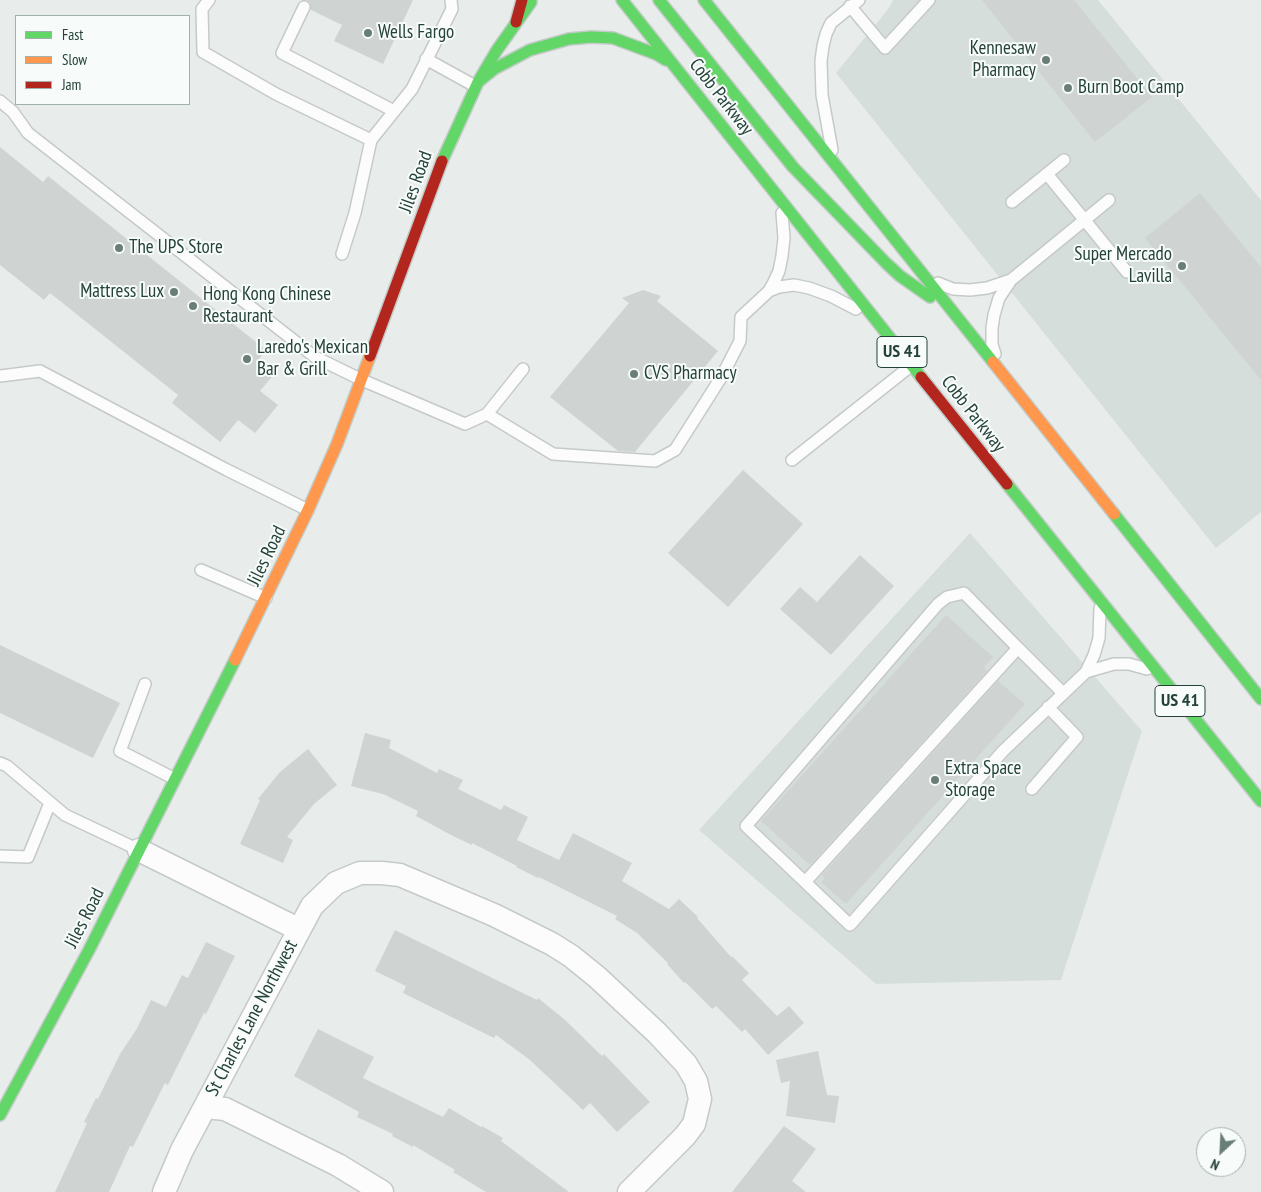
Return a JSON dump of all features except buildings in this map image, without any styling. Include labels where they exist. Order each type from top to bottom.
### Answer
[{"type":"main road","points":[[516,22],[522,0]]},
{"type":"main road","name":"Jiles Road","points":[[0,1115],[75,977],[266,598],[337,444],[414,240],[433,182],[456,127],[477,84],[516,22],[533,0]]},
{"type":"main road","name":"Cobb Parkway","points":[[622,0],[780,201],[1261,801]]},
{"type":"main road","points":[[660,0],[793,167],[900,276],[949,307]]},
{"type":"main road","points":[[704,0],[1261,699]]},
{"type":"main road","points":[[477,84],[494,69],[530,50],[569,39],[613,38],[656,54],[672,63]]},
{"type":"street","name":"St Charles Lane Northwest","points":[[139,850],[298,929]]},
{"type":"street","name":"St Charles Lane Northwest","points":[[164,1192],[182,1150],[298,929],[312,906],[336,883],[360,873],[382,873],[400,875],[494,915],[552,944],[571,956],[597,977],[657,1033],[686,1064],[696,1080],[700,1099],[694,1124],[685,1136],[629,1192]]},
{"type":"street","name":"St Charles Lane Northwest","points":[[205,1107],[225,1109],[338,1165],[382,1192]]},
{"type":"lane","points":[[209,0],[202,9],[203,52],[276,94],[372,140]]},
{"type":"lane","points":[[342,254],[355,213],[372,140],[412,89],[452,9],[450,0]]},
{"type":"lane","points":[[833,161],[822,95],[823,46],[831,23],[854,3],[885,48],[930,0]]},
{"type":"lane","points":[[304,7],[282,53],[394,111]]},
{"type":"lane","points":[[426,59],[477,84]]},
{"type":"lane","points":[[0,101],[13,112],[28,133],[315,357],[362,380],[464,424],[487,414],[523,369]]},
{"type":"lane","points":[[1012,202],[1064,160]]},
{"type":"lane","points":[[1046,174],[1127,272]]},
{"type":"lane","points":[[1000,370],[992,344],[992,328],[1000,298],[1011,280],[1109,200]]},
{"type":"lane","points":[[769,291],[779,271],[782,256],[784,220],[780,201]]},
{"type":"lane","points":[[924,276],[953,289],[970,290],[987,288],[1011,280]]},
{"type":"lane","points":[[487,414],[554,454],[655,461],[675,450],[722,376],[740,341],[741,316],[769,291],[779,287],[794,285],[809,288],[831,296],[878,323]]},
{"type":"lane","points":[[792,460],[912,365]]},
{"type":"lane","points":[[0,376],[40,371],[227,470],[308,510]]},
{"type":"lane","points":[[201,570],[266,598]]},
{"type":"lane","points":[[1063,693],[964,593],[947,597],[938,604],[746,826],[850,925],[1003,751],[1086,672],[1094,656],[1099,638],[1101,621],[1100,601]]},
{"type":"lane","points":[[805,882],[1018,648]]},
{"type":"lane","points":[[1086,672],[1114,664],[1129,664],[1157,672]]},
{"type":"lane","points":[[145,684],[120,752],[175,779]]},
{"type":"lane","points":[[1032,789],[1077,737],[1048,707]]},
{"type":"lane","points":[[0,763],[65,815],[139,850]]},
{"type":"lane","points":[[0,856],[28,857],[50,803]]},
{"type":"shaded area","points":[[893,0],[1098,0],[1261,200],[1261,512],[1216,548],[836,73],[889,8]]},
{"type":"shaded area","name":"Extra Space Storage","points":[[970,533],[1142,731],[1061,980],[876,984],[699,830]]},
{"type":"traffic: fast","points":[[622,0],[921,377]]},
{"type":"traffic: fast","points":[[659,0],[793,167],[886,263],[900,276],[930,297]]},
{"type":"traffic: fast","points":[[704,0],[993,362]]},
{"type":"traffic: fast","points":[[442,161],[478,82],[497,50],[531,2]]},
{"type":"traffic: fast","points":[[478,82],[494,69],[530,50],[569,39],[613,38],[656,54],[666,60]]},
{"type":"traffic: fast","points":[[1007,484],[1261,801]]},
{"type":"traffic: fast","points":[[1114,514],[1261,699]]},
{"type":"traffic: fast","points":[[0,1115],[89,950],[235,660]]},
{"type":"traffic: slow","points":[[235,660],[308,510],[337,444],[370,356]]},
{"type":"traffic: slow","points":[[993,362],[1114,514]]},
{"type":"traffic: jam","points":[[516,22],[522,0]]},
{"type":"traffic: jam","points":[[370,356],[442,161]]},
{"type":"traffic: jam","points":[[921,377],[1007,484]]},
{"type":"place","name":"Wells Fargo","points":[[368,33]]},
{"type":"place","name":"Kennesaw Pharmacy","points":[[1046,60]]},
{"type":"place","name":"Burn Boot Camp","points":[[1068,88]]},
{"type":"place","name":"The UPS Store","points":[[119,248]]},
{"type":"place","name":"Super Mercado Lavilla","points":[[1182,266]]},
{"type":"place","name":"Mattress Lux","points":[[174,292]]},
{"type":"place","name":"Hong Kong Chinese Restaurant","points":[[193,306]]},
{"type":"place","name":"Laredo's Mexican Bar & Grill","points":[[247,359]]},
{"type":"place","name":"CVS Pharmacy","points":[[634,374]]},
{"type":"place","name":"Extra Space Storage","points":[[935,780]]}]
